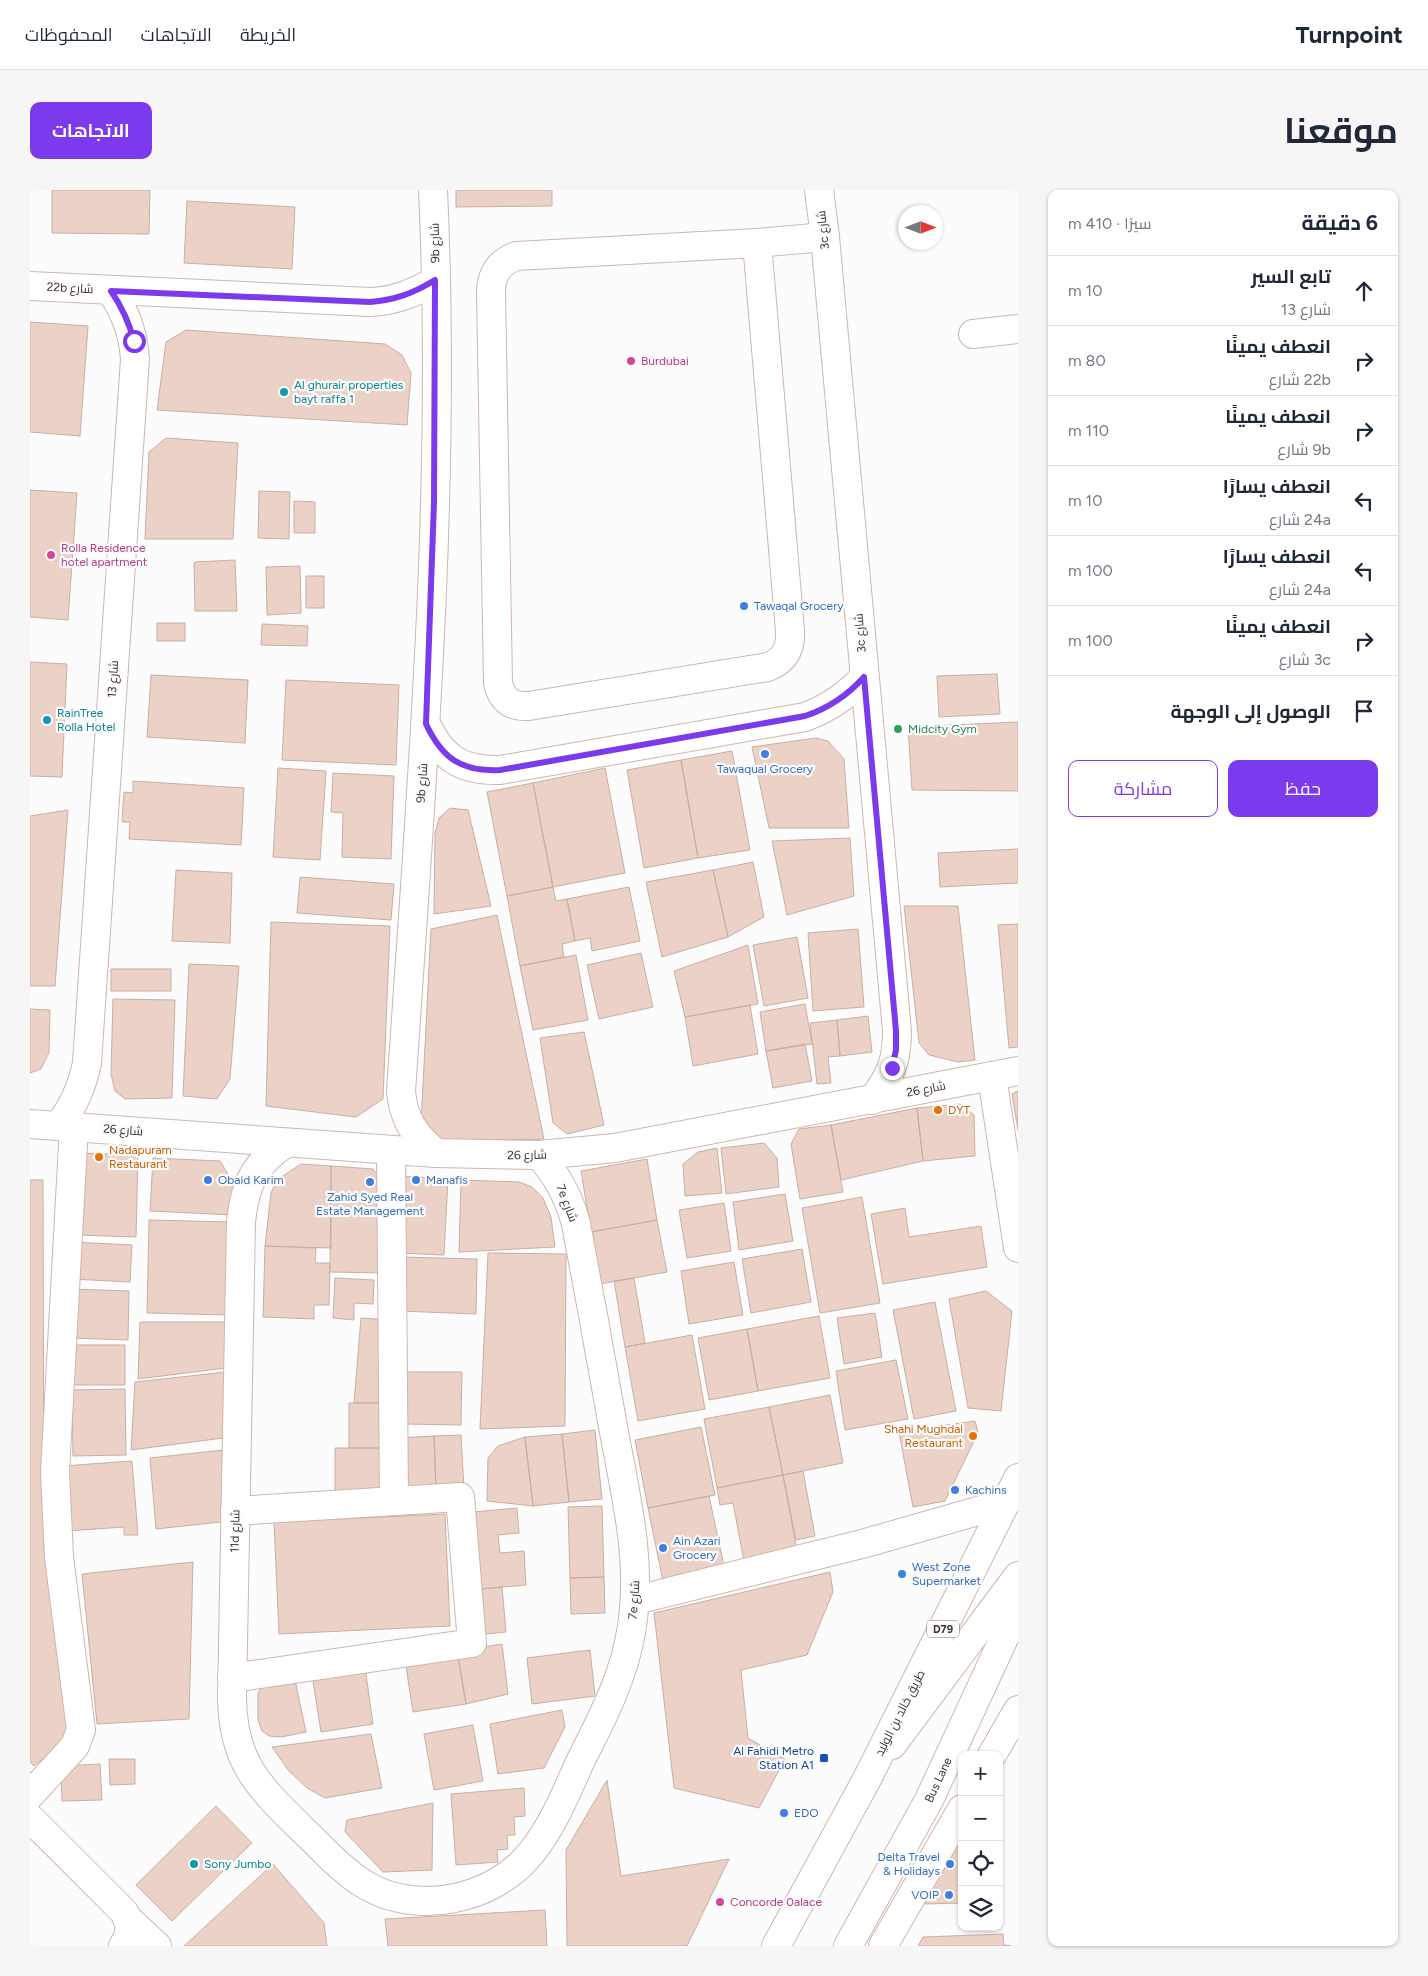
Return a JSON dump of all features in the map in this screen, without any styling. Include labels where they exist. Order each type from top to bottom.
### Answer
[{"type":"street","name":"9b شارع","points":[[433,190],[435,280],[434,502],[426,724],[401,1092],[403,1108],[409,1123],[416,1134],[436,1153]]},
{"type":"street","name":"3c شارع","points":[[819,190],[825,237],[896,1031],[896,1050],[892,1068],[884,1085],[872,1100]]},
{"type":"street","points":[[757,243],[791,643],[786,654],[778,662],[768,667],[529,706],[518,707],[508,702],[500,694],[498,673],[491,291],[492,279],[497,268],[505,261],[516,256],[757,243],[825,237]]},
{"type":"street","name":"22b شارع","points":[[30,286],[370,302],[404,297],[435,280]]},
{"type":"street","name":"شارع 13","points":[[67,1126],[70,1111],[78,1096],[87,1063],[135,359],[134,341],[129,323],[111,291]]},
{"type":"street","points":[[973,334],[1018,329]]},
{"type":"street","points":[[426,724],[434,741],[446,756],[463,766],[481,771],[500,770],[805,716],[822,710],[838,701],[864,677]]},
{"type":"street","name":"شارع 26","points":[[30,1124],[436,1153],[539,1156],[615,1148],[1018,1071]]},
{"type":"street","points":[[992,1076],[1018,1248]]},
{"type":"street","points":[[30,1795],[75,1746],[81,1730],[59,1557],[55,1472],[67,1126]]},
{"type":"street","name":"11d شارع","points":[[286,1143],[270,1153],[248,1184],[241,1222],[232,1714],[234,1732],[242,1756],[264,1792],[334,1860],[364,1884]]},
{"type":"street","points":[[392,1150],[394,1501]]},
{"type":"street","name":"7e شارع","points":[[364,1884],[390,1896],[420,1901],[450,1899],[480,1891],[506,1876],[529,1856],[547,1831],[617,1686],[626,1658],[636,1600],[634,1540],[576,1224],[572,1209],[559,1180],[539,1156]]},
{"type":"street","name":"طريق خالد بن الوليد","points":[[780,1943],[867,1779],[1018,1478]]},
{"type":"street","points":[[232,1678],[472,1643],[460,1497],[235,1511]]},
{"type":"street","points":[[636,1600],[862,1544],[1006,1503]]},
{"type":"street","points":[[867,1779],[1018,1576]]},
{"type":"street","name":"Bus Lane","points":[[848,1946],[928,1800],[1018,1608]]},
{"type":"street","points":[[994,1751],[1018,1710]]},
{"type":"street","points":[[884,1946],[958,1816]]},
{"type":"street","points":[[30,1818],[124,1912],[126,1933],[156,1946]]},
{"type":"building","points":[[52,190],[150,190],[149,234],[52,233]]},
{"type":"building","points":[[456,190],[552,190],[552,206],[456,207]]},
{"type":"building","points":[[187,201],[295,207],[292,269],[184,263]]},
{"type":"building","points":[[30,322],[88,326],[80,436],[30,432]]},
{"type":"building","name":"Al ghurair properties bayt raffa 1","points":[[186,330],[385,344],[402,355],[411,373],[407,425],[157,410],[166,342]]},
{"type":"building","points":[[166,438],[238,443],[233,539],[145,539],[149,452]]},
{"type":"building","name":"Rolla Residence hotel apartment","points":[[30,490],[77,493],[68,620],[30,617]]},
{"type":"building","points":[[259,491],[290,492],[289,539],[258,538]]},
{"type":"building","points":[[294,501],[315,502],[315,533],[294,533]]},
{"type":"building","points":[[235,560],[237,611],[195,611],[194,562]]},
{"type":"building","points":[[300,566],[301,613],[267,615],[266,567]]},
{"type":"building","points":[[306,576],[324,576],[324,608],[306,608]]},
{"type":"building","points":[[157,623],[185,623],[185,641],[157,641]]},
{"type":"building","points":[[262,624],[308,626],[307,646],[261,645]]},
{"type":"building","name":"RainTree Rolla Hotel","points":[[30,662],[67,664],[62,777],[30,776]]},
{"type":"building","points":[[997,674],[1000,714],[939,717],[937,676]]},
{"type":"building","points":[[151,675],[248,680],[245,743],[147,737]]},
{"type":"building","points":[[286,680],[399,685],[396,765],[282,760]]},
{"type":"building","points":[[1018,722],[1018,791],[912,790],[908,727]]},
{"type":"building","points":[[816,738],[828,741],[844,759],[849,828],[769,828],[752,747]]},
{"type":"building","points":[[732,751],[750,850],[698,858],[681,760]]},
{"type":"building","points":[[681,760],[698,858],[644,868],[627,770]]},
{"type":"building","points":[[278,768],[326,771],[320,860],[273,857]]},
{"type":"building","points":[[605,768],[625,873],[553,887],[533,783]]},
{"type":"building","points":[[333,773],[394,776],[391,859],[342,857],[343,813],[331,812]]},
{"type":"building","points":[[133,781],[244,788],[241,845],[129,839],[130,822],[122,822],[124,792],[133,793]]},
{"type":"building","points":[[533,783],[553,887],[507,896],[487,792]]},
{"type":"building","points":[[450,808],[468,810],[491,906],[434,914],[435,833],[439,818]]},
{"type":"building","points":[[68,810],[55,986],[30,986],[30,816]]},
{"type":"building","points":[[850,838],[854,896],[787,915],[772,841]]},
{"type":"building","points":[[1018,849],[1018,883],[940,887],[938,853]]},
{"type":"building","points":[[753,862],[764,917],[728,937],[713,870]]},
{"type":"building","points":[[176,870],[232,873],[230,943],[172,941]]},
{"type":"building","points":[[713,870],[728,937],[662,957],[646,882]]},
{"type":"building","points":[[300,877],[394,884],[391,920],[297,913]]},
{"type":"building","points":[[553,887],[556,901],[567,899],[575,941],[562,944],[564,957],[520,966],[507,896]]},
{"type":"building","points":[[629,887],[640,941],[592,951],[590,938],[575,941],[567,899]]},
{"type":"building","points":[[904,906],[958,906],[975,1060],[958,1062],[929,1055],[919,1043]]},
{"type":"building","points":[[497,915],[544,1139],[439,1141],[421,1124],[431,929]]},
{"type":"building","points":[[271,922],[390,926],[383,1099],[356,1117],[266,1106]]},
{"type":"building","points":[[1018,924],[1018,1047],[1009,1048],[998,925]]},
{"type":"building","points":[[858,929],[864,1007],[813,1011],[808,933]]},
{"type":"building","points":[[797,937],[808,998],[764,1006],[753,945]]},
{"type":"building","points":[[748,945],[758,1004],[685,1017],[674,971]]},
{"type":"building","points":[[641,953],[653,1007],[599,1019],[587,965]]},
{"type":"building","points":[[576,955],[588,1020],[533,1030],[520,966]]},
{"type":"building","points":[[189,964],[239,966],[230,1079],[217,1099],[183,1096]]},
{"type":"building","points":[[111,969],[171,969],[171,991],[111,991]]},
{"type":"building","points":[[113,999],[175,1000],[172,1098],[125,1099],[115,1091],[111,1074]]},
{"type":"building","points":[[805,1004],[812,1044],[766,1051],[760,1012]]},
{"type":"building","points":[[750,1005],[758,1054],[693,1066],[685,1017]]},
{"type":"building","points":[[30,1009],[50,1010],[49,1053],[41,1069],[30,1073]]},
{"type":"building","points":[[868,1016],[872,1052],[840,1056],[837,1020]]},
{"type":"building","points":[[837,1020],[840,1056],[828,1057],[831,1083],[817,1084],[810,1023]]},
{"type":"building","points":[[584,1032],[604,1125],[567,1134],[553,1123],[540,1038]]},
{"type":"building","points":[[805,1044],[812,1081],[773,1088],[766,1051]]},
{"type":"building","points":[[1018,1091],[1018,1130],[1012,1094]]},
{"type":"building","points":[[960,1104],[974,1115],[975,1156],[923,1161],[917,1108]]},
{"type":"building","points":[[917,1108],[923,1161],[841,1180],[831,1125]]},
{"type":"building","points":[[831,1125],[843,1192],[800,1199],[791,1144],[799,1129]]},
{"type":"building","points":[[764,1143],[777,1158],[779,1187],[726,1194],[721,1148]]},
{"type":"building","points":[[717,1148],[722,1193],[685,1196],[683,1164],[698,1152]]},
{"type":"building","points":[[79,1153],[138,1155],[136,1237],[77,1235]]},
{"type":"building","points":[[153,1158],[220,1161],[234,1184],[232,1215],[150,1211]]},
{"type":"building","points":[[647,1159],[657,1220],[591,1232],[581,1171]]},
{"type":"building","points":[[301,1164],[331,1166],[331,1248],[265,1246],[271,1193],[277,1180]]},
{"type":"building","points":[[331,1166],[373,1169],[389,1189],[384,1273],[330,1272]]},
{"type":"building","points":[[402,1176],[448,1179],[444,1255],[398,1253]]},
{"type":"building","points":[[30,1180],[43,1180],[44,1548],[68,1739],[34,1766],[30,1762]]},
{"type":"building","points":[[461,1180],[519,1182],[532,1187],[543,1198],[551,1217],[555,1247],[459,1252]]},
{"type":"building","points":[[785,1194],[793,1241],[739,1250],[733,1202]]},
{"type":"building","points":[[862,1197],[880,1303],[820,1313],[802,1208]]},
{"type":"building","points":[[724,1203],[731,1251],[687,1258],[679,1210]]},
{"type":"building","points":[[905,1208],[909,1237],[981,1226],[987,1267],[883,1284],[871,1214]]},
{"type":"building","points":[[149,1220],[231,1222],[229,1315],[147,1313]]},
{"type":"building","points":[[657,1220],[667,1272],[600,1284],[591,1232]]},
{"type":"building","points":[[73,1242],[132,1245],[130,1282],[72,1279]]},
{"type":"building","points":[[265,1246],[316,1248],[315,1263],[330,1263],[329,1305],[314,1305],[314,1319],[263,1317]]},
{"type":"building","points":[[802,1249],[811,1302],[751,1313],[742,1259]]},
{"type":"building","points":[[488,1253],[566,1254],[565,1426],[480,1429]]},
{"type":"building","points":[[401,1257],[477,1259],[476,1314],[399,1311]]},
{"type":"building","points":[[734,1262],[743,1315],[689,1324],[681,1271]]},
{"type":"building","points":[[335,1278],[374,1280],[373,1304],[354,1303],[354,1320],[333,1318]]},
{"type":"building","points":[[634,1278],[645,1343],[625,1347],[614,1281]]},
{"type":"building","points":[[71,1289],[129,1291],[128,1340],[70,1338]]},
{"type":"building","points":[[986,1291],[1012,1311],[1001,1411],[968,1408],[949,1299]]},
{"type":"building","points":[[935,1302],[956,1411],[914,1419],[893,1310]]},
{"type":"building","points":[[875,1313],[882,1357],[844,1364],[837,1318]]},
{"type":"building","points":[[819,1316],[830,1378],[758,1391],[747,1329]]},
{"type":"building","points":[[361,1318],[390,1320],[390,1403],[354,1403]]},
{"type":"building","points":[[140,1322],[229,1322],[226,1368],[138,1379]]},
{"type":"building","points":[[747,1329],[758,1391],[709,1400],[698,1338]]},
{"type":"building","points":[[692,1335],[705,1409],[638,1421],[625,1347]]},
{"type":"building","points":[[70,1345],[125,1345],[125,1385],[71,1385]]},
{"type":"building","points":[[896,1360],[908,1419],[845,1430],[836,1371]]},
{"type":"building","points":[[226,1372],[223,1438],[131,1450],[135,1382]]},
{"type":"building","points":[[406,1372],[462,1372],[461,1425],[405,1424]]},
{"type":"building","points":[[125,1389],[126,1455],[73,1456],[72,1390]]},
{"type":"building","points":[[830,1395],[843,1463],[783,1475],[769,1407]]},
{"type":"building","points":[[349,1403],[390,1403],[390,1448],[349,1448]]},
{"type":"building","points":[[769,1407],[783,1475],[717,1488],[704,1419]]},
{"type":"building","points":[[975,1421],[978,1433],[945,1501],[913,1507],[899,1432]]},
{"type":"building","points":[[701,1427],[715,1495],[648,1508],[635,1440]]},
{"type":"building","points":[[595,1430],[602,1499],[569,1502],[562,1434]]},
{"type":"building","points":[[562,1434],[569,1502],[533,1506],[525,1437]]},
{"type":"building","points":[[461,1435],[464,1489],[436,1490],[434,1436]]},
{"type":"building","points":[[434,1436],[436,1490],[399,1492],[397,1438]]},
{"type":"building","points":[[525,1437],[533,1506],[487,1501],[488,1458],[498,1446]]},
{"type":"building","points":[[335,1448],[390,1448],[390,1496],[335,1496]]},
{"type":"building","points":[[223,1450],[221,1522],[156,1529],[150,1458]]},
{"type":"building","points":[[132,1461],[138,1535],[124,1535],[124,1527],[67,1531],[63,1466]]},
{"type":"building","points":[[803,1471],[815,1536],[796,1540],[783,1475]]},
{"type":"building","points":[[783,1475],[797,1551],[744,1561],[733,1503],[720,1505],[717,1488]]},
{"type":"building","points":[[709,1496],[724,1566],[663,1581],[648,1508]]},
{"type":"building","points":[[602,1506],[604,1577],[570,1578],[568,1507]]},
{"type":"building","points":[[517,1508],[519,1533],[498,1535],[500,1553],[524,1551],[526,1585],[481,1589],[474,1512]]},
{"type":"building","points":[[445,1514],[450,1626],[279,1634],[274,1522]]},
{"type":"building","points":[[193,1562],[189,1719],[97,1724],[82,1574]]},
{"type":"building","points":[[830,1572],[833,1592],[807,1655],[741,1670],[748,1738],[785,1759],[759,1808],[674,1788],[654,1613]]},
{"type":"building","points":[[604,1577],[605,1613],[571,1614],[570,1578]]},
{"type":"building","points":[[502,1587],[506,1632],[485,1634],[481,1589]]},
{"type":"building","points":[[502,1644],[508,1694],[466,1704],[457,1651]]},
{"type":"building","points":[[590,1650],[595,1696],[532,1704],[527,1658]]},
{"type":"building","points":[[457,1651],[466,1704],[413,1712],[405,1660]]},
{"type":"building","points":[[365,1667],[373,1724],[321,1732],[312,1675]]},
{"type":"building","points":[[294,1675],[306,1732],[281,1737],[269,1736],[262,1731],[258,1720],[258,1694],[263,1682]]},
{"type":"building","points":[[562,1710],[565,1727],[544,1768],[498,1774],[490,1724]]},
{"type":"building","points":[[473,1725],[483,1781],[434,1790],[424,1734]]},
{"type":"building","points":[[371,1734],[382,1788],[325,1798],[307,1788],[289,1771],[272,1747]]},
{"type":"building","points":[[109,1759],[135,1759],[135,1784],[110,1785]]},
{"type":"building","points":[[100,1764],[102,1800],[62,1801],[61,1766]]},
{"type":"building","points":[[607,1780],[621,1876],[729,1859],[687,1946],[567,1946],[566,1850]]},
{"type":"building","points":[[524,1788],[525,1816],[514,1817],[515,1835],[507,1835],[508,1849],[497,1850],[498,1862],[456,1865],[451,1794]]},
{"type":"building","points":[[433,1803],[432,1870],[383,1872],[345,1832],[347,1820]]},
{"type":"building","name":"Sony Jumbo","points":[[216,1806],[252,1843],[172,1921],[136,1885]]},
{"type":"building","points":[[958,1842],[958,1903],[924,1904]]},
{"type":"building","points":[[273,1864],[324,1923],[327,1946],[184,1946]]},
{"type":"building","points":[[545,1910],[547,1946],[388,1946],[385,1919]]},
{"type":"building","points":[[1003,1934],[1004,1945],[1016,1946],[918,1946],[923,1937]]},
{"type":"place","name":"Burdubai","points":[[631,361]]},
{"type":"place","name":"Al ghurair properties bayt raffa 1","points":[[284,392]]},
{"type":"place","name":"Rolla Residence hotel apartment","points":[[51,555]]},
{"type":"place","name":"Tawaqal Grocery","points":[[744,606]]},
{"type":"place","name":"RainTree Rolla Hotel","points":[[47,720]]},
{"type":"place","name":"Midcity Gym","points":[[898,729]]},
{"type":"place","name":"Tawaqual Grocery","points":[[765,754]]},
{"type":"place","name":"DYT","points":[[938,1110]]},
{"type":"place","name":"Nadapuram Restaurant","points":[[99,1157]]},
{"type":"place","name":"Obaid Karim","points":[[208,1180]]},
{"type":"place","name":"Manafis","points":[[416,1180]]},
{"type":"place","name":"Zahid Syed Real Estate Management","points":[[370,1182]]},
{"type":"place","name":"Shahi Mughdal Restaurant","points":[[973,1436]]},
{"type":"place","name":"Kachins","points":[[955,1490]]},
{"type":"place","name":"Ain Azari Grocery","points":[[663,1548]]},
{"type":"place","name":"West Zone Supermarket","points":[[902,1574]]},
{"type":"place","name":"Al Fahidi Metro Station A1","points":[[824,1758]]},
{"type":"place","name":"EDO","points":[[784,1813]]},
{"type":"place","name":"Sony Jumbo","points":[[194,1864]]},
{"type":"place","name":"Delta Travel & Holidays","points":[[950,1864]]},
{"type":"place","name":"VOIP","points":[[949,1895]]},
{"type":"place","name":"Concorde 0alace","points":[[720,1902]]},
{"type":"route","points":[[134,341],[129,323],[111,291],[370,302],[404,297],[435,280],[434,502],[426,724],[434,741],[446,756],[463,766],[481,771],[500,770],[805,716],[822,710],[838,701],[864,677],[896,1031],[896,1050],[892,1068]]}]
